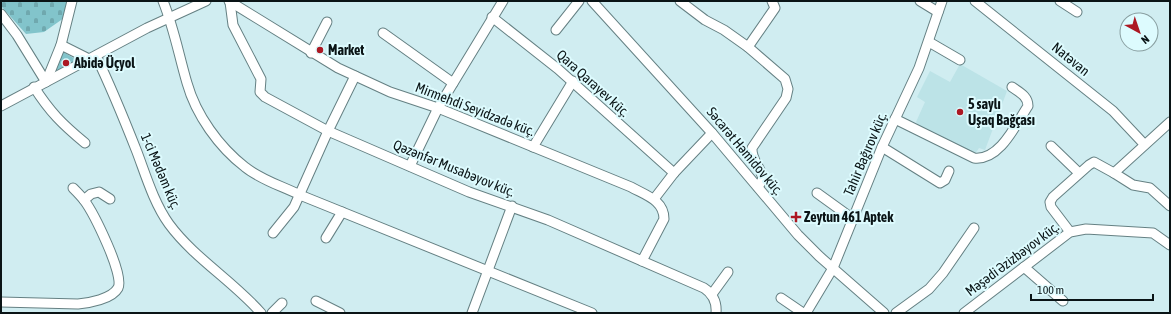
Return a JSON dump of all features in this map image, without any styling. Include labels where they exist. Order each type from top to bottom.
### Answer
[{"type":"street","points":[[46,82],[61,45],[72,1]]},
{"type":"street","points":[[163,1],[170,18],[187,85],[196,106],[216,137],[246,168],[262,178],[300,195],[592,313]]},
{"type":"street","points":[[1,106],[34,87],[206,1]]},
{"type":"street","name":"Mirmehdi Seyidzadə küç.","points":[[229,1],[311,53],[355,76],[390,92],[438,108],[631,187],[654,199]]},
{"type":"street","name":"Qəzənfər Musabəyov küç.","points":[[229,1],[233,25],[261,79],[261,95],[328,130],[469,192],[548,220],[704,288],[712,294]]},
{"type":"street","points":[[410,166],[438,108],[503,1]]},
{"type":"street","points":[[556,30],[579,1]]},
{"type":"street","points":[[680,1],[691,4],[748,47],[784,80],[788,89],[786,98],[752,148],[752,155],[762,172],[764,179],[758,188]]},
{"type":"street","points":[[748,47],[775,8],[772,1]]},
{"type":"street","points":[[920,1],[938,12]]},
{"type":"street","name":"Tahir Bağırov küç.","points":[[806,313],[833,268],[882,147],[896,119],[929,42],[942,1]]},
{"type":"street","name":"Natəvan","points":[[976,1],[1114,111],[1144,144]]},
{"type":"street","points":[[1060,1],[1077,12]]},
{"type":"street","name":"Səcarət Həmidov küç.","points":[[596,2],[712,133],[798,235],[884,313]]},
{"type":"street","points":[[1,14],[17,35],[46,82]]},
{"type":"street","name":"Qara Qarayev küç.","points":[[492,17],[572,82],[674,173]]},
{"type":"street","points":[[311,53],[327,22]]},
{"type":"street","points":[[383,33],[453,83]]},
{"type":"street","points":[[929,42],[960,60]]},
{"type":"street","points":[[61,45],[92,58]]},
{"type":"street","name":"1-ci Mədəm küç.","points":[[92,58],[112,91],[155,199],[169,224],[194,251],[243,294],[261,313]]},
{"type":"street","points":[[274,233],[290,213],[300,195],[328,130],[355,76]]},
{"type":"street","points":[[533,147],[572,82]]},
{"type":"street","points":[[34,87],[49,110],[61,123],[85,143]]},
{"type":"street","points":[[896,119],[974,158],[985,157],[997,150],[1005,141],[1028,106],[1028,101],[1024,96],[1012,87]]},
{"type":"street","points":[[1114,173],[1144,144],[1170,122]]},
{"type":"street","points":[[642,261],[664,219],[662,206],[654,199],[674,173],[712,133]]},
{"type":"street","points":[[1051,146],[1079,173]]},
{"type":"street","points":[[882,147],[940,183],[945,180],[949,171]]},
{"type":"street","points":[[1070,232],[1051,207],[1050,202],[1052,197],[1094,162],[1133,185],[1150,188],[1170,206]]},
{"type":"street","points":[[1,302],[78,304],[91,302],[110,295],[117,289],[119,283],[118,274],[101,232],[84,200],[73,188]]},
{"type":"street","points":[[84,200],[91,194],[99,192],[110,199]]},
{"type":"street","points":[[817,193],[853,219]]},
{"type":"street","points":[[472,313],[512,206]]},
{"type":"street","points":[[326,238],[342,212]]},
{"type":"street","points":[[896,313],[928,288],[944,273],[974,228]]},
{"type":"street","name":"Məşədi Əzizbəyov küç.","points":[[964,313],[1070,232],[1086,229],[1153,233],[1170,245]]},
{"type":"street","points":[[1024,267],[1063,301]]},
{"type":"street","points":[[716,313],[716,302],[712,294],[728,272]]},
{"type":"street","points":[[781,298],[803,313]]},
{"type":"street","points":[[316,301],[340,313]]},
{"type":"street","points":[[272,313],[282,303]]},
{"type":"shaded area","name":"5 saylı Uşaq Bağçası","points":[[960,64],[1007,91],[985,150],[979,148],[975,154],[922,130],[916,122],[925,102],[917,97],[930,71],[950,82]]},
{"type":"green space","points":[[1,1],[68,1],[64,18],[44,32],[26,34],[1,6]]},
{"type":"green space","points":[[63,52],[79,61],[54,72]]},
{"type":"place","name":"Market","points":[[320,50]]},
{"type":"place","name":"Abidə Üçyol","points":[[66,63]]},
{"type":"place","name":"5 saylı Uşaq Bağçası","points":[[960,112]]},
{"type":"place","name":"Zeytun 461 Aptek","points":[[796,217]]}]
